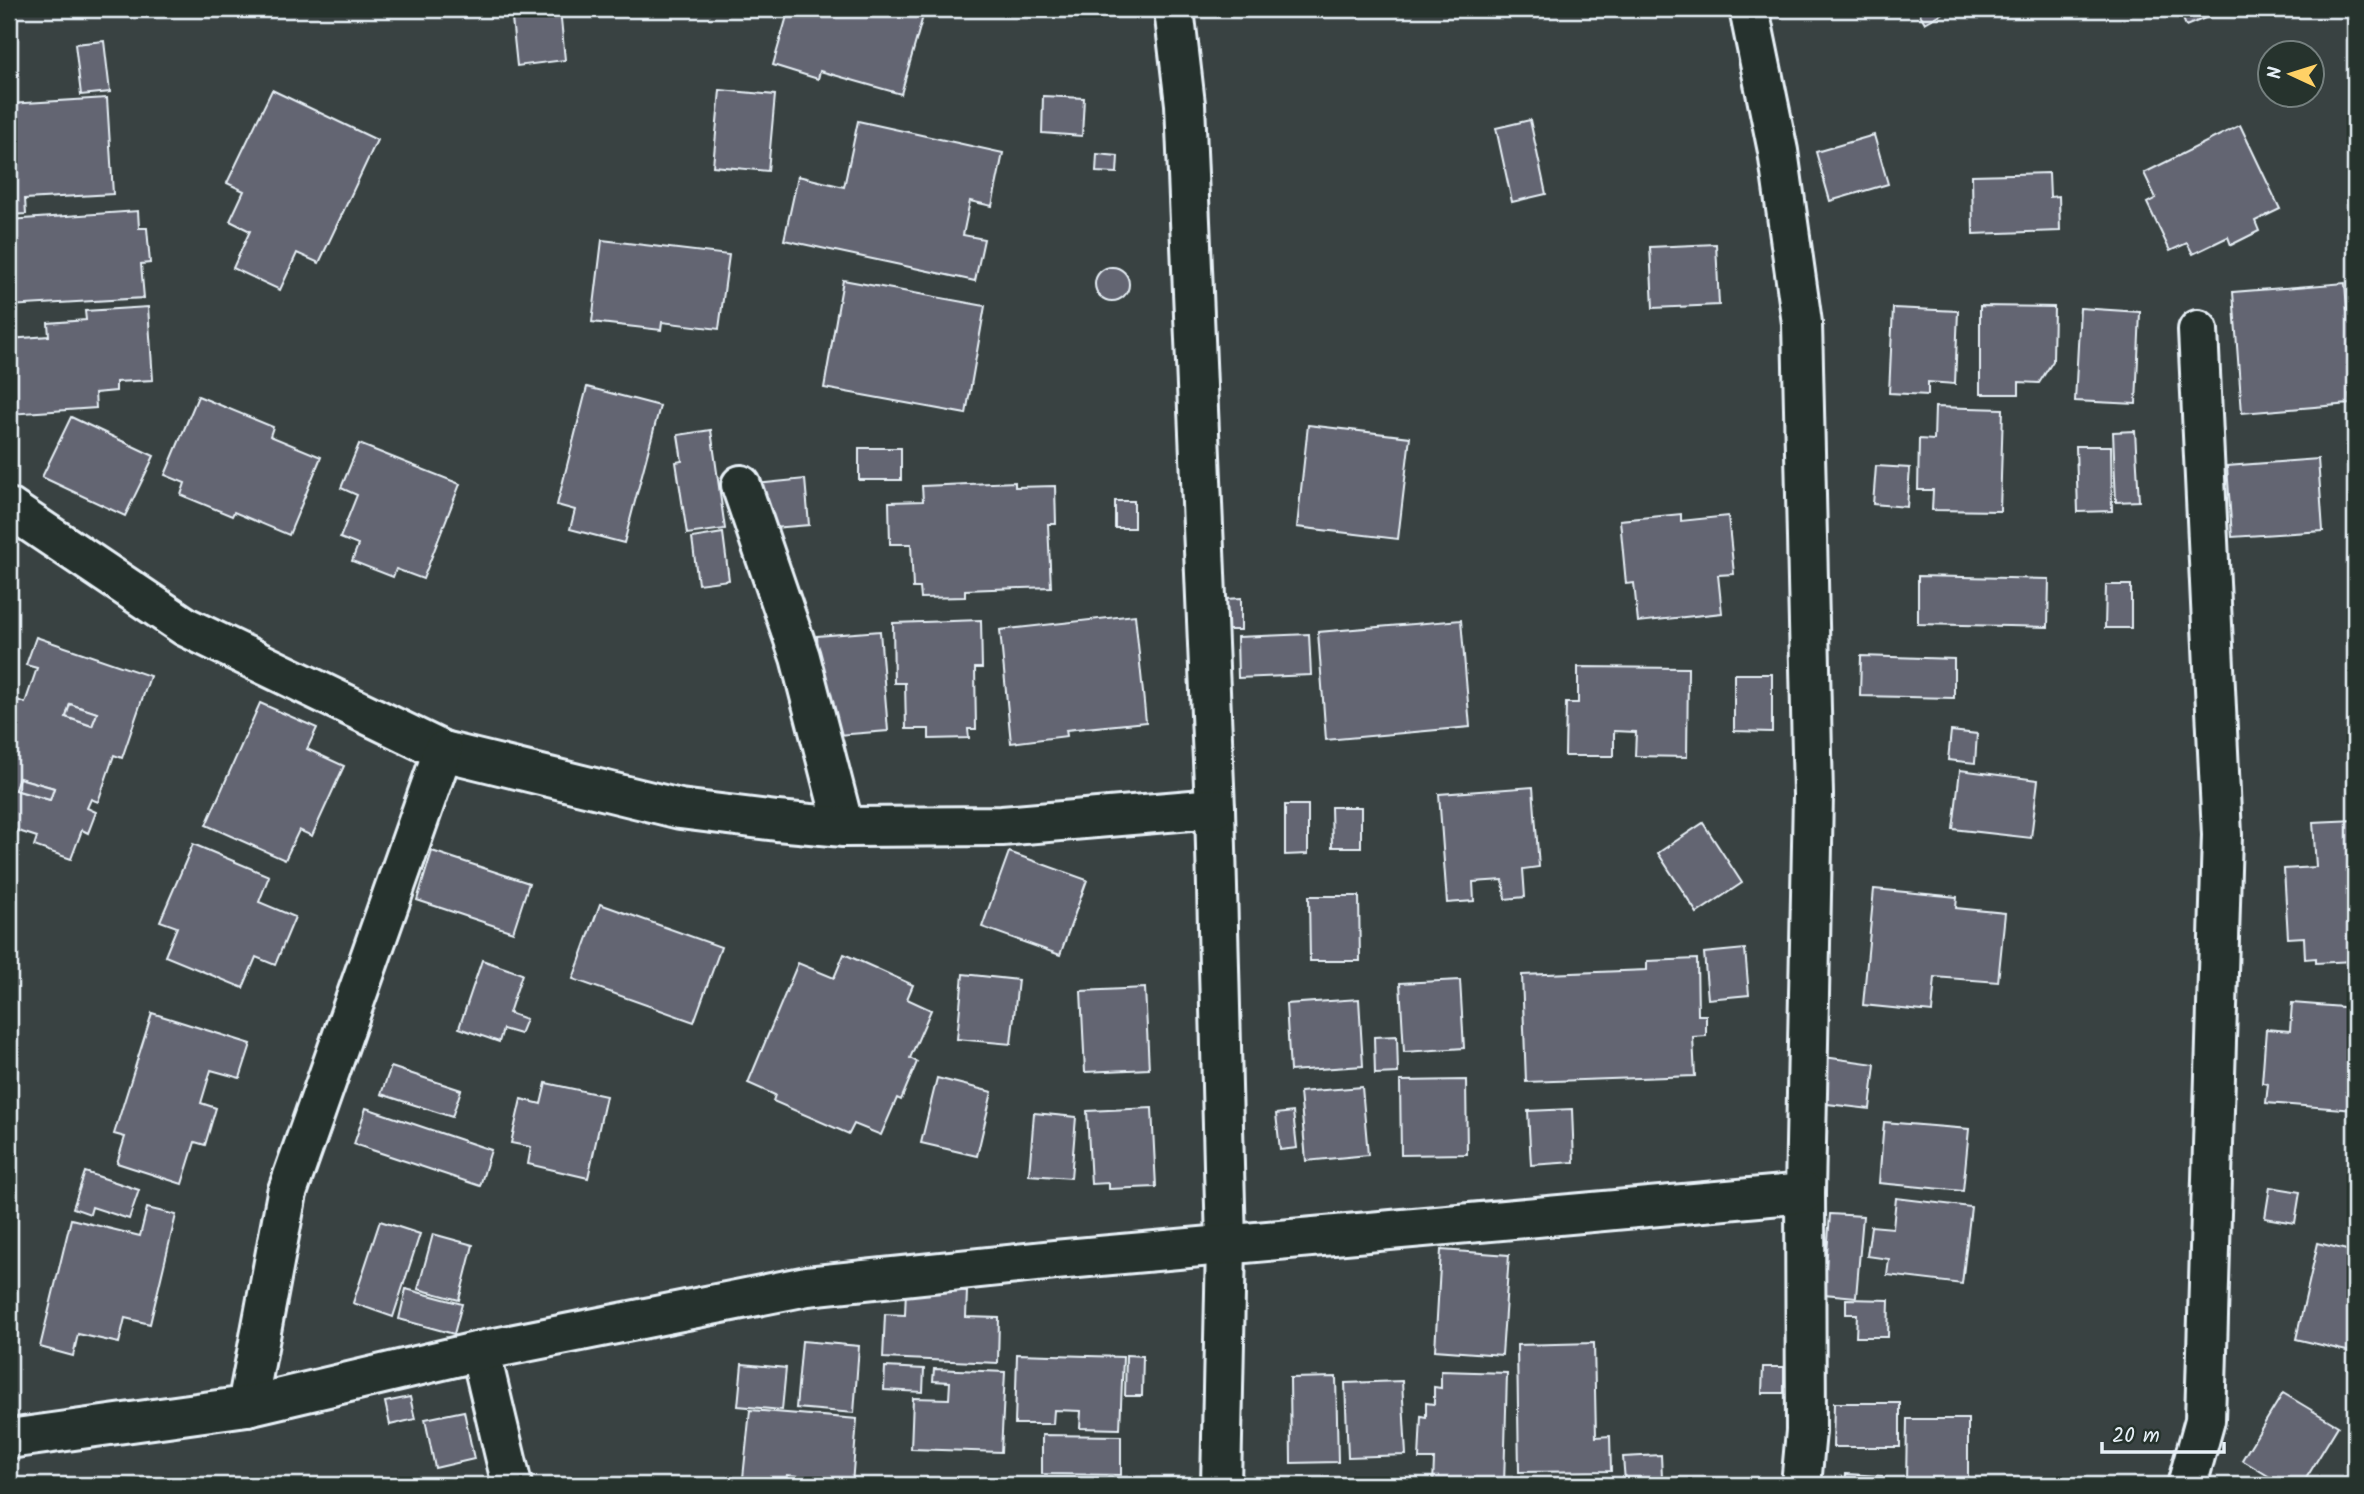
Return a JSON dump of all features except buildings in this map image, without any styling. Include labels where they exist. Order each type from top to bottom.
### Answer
[{"type":"street","points":[[1174,9],[1185,104],[1215,808],[1226,1245],[1221,1485]]},
{"type":"street","points":[[1749,9],[1778,151],[1802,323],[1813,795],[1805,1193],[1806,1431],[1801,1485]]},
{"type":"street","points":[[2187,1485],[2205,1420],[2222,835],[2198,330]]},
{"type":"street","points":[[741,485],[800,657],[844,827]]},
{"type":"street","points":[[9,508],[186,627],[443,751],[680,809],[844,827],[1002,826],[1215,808]]},
{"type":"street","points":[[247,1406],[287,1193],[443,751]]},
{"type":"street","points":[[9,1438],[247,1406],[480,1351],[807,1286],[1805,1193]]},
{"type":"street","points":[[480,1351],[512,1485]]}]
